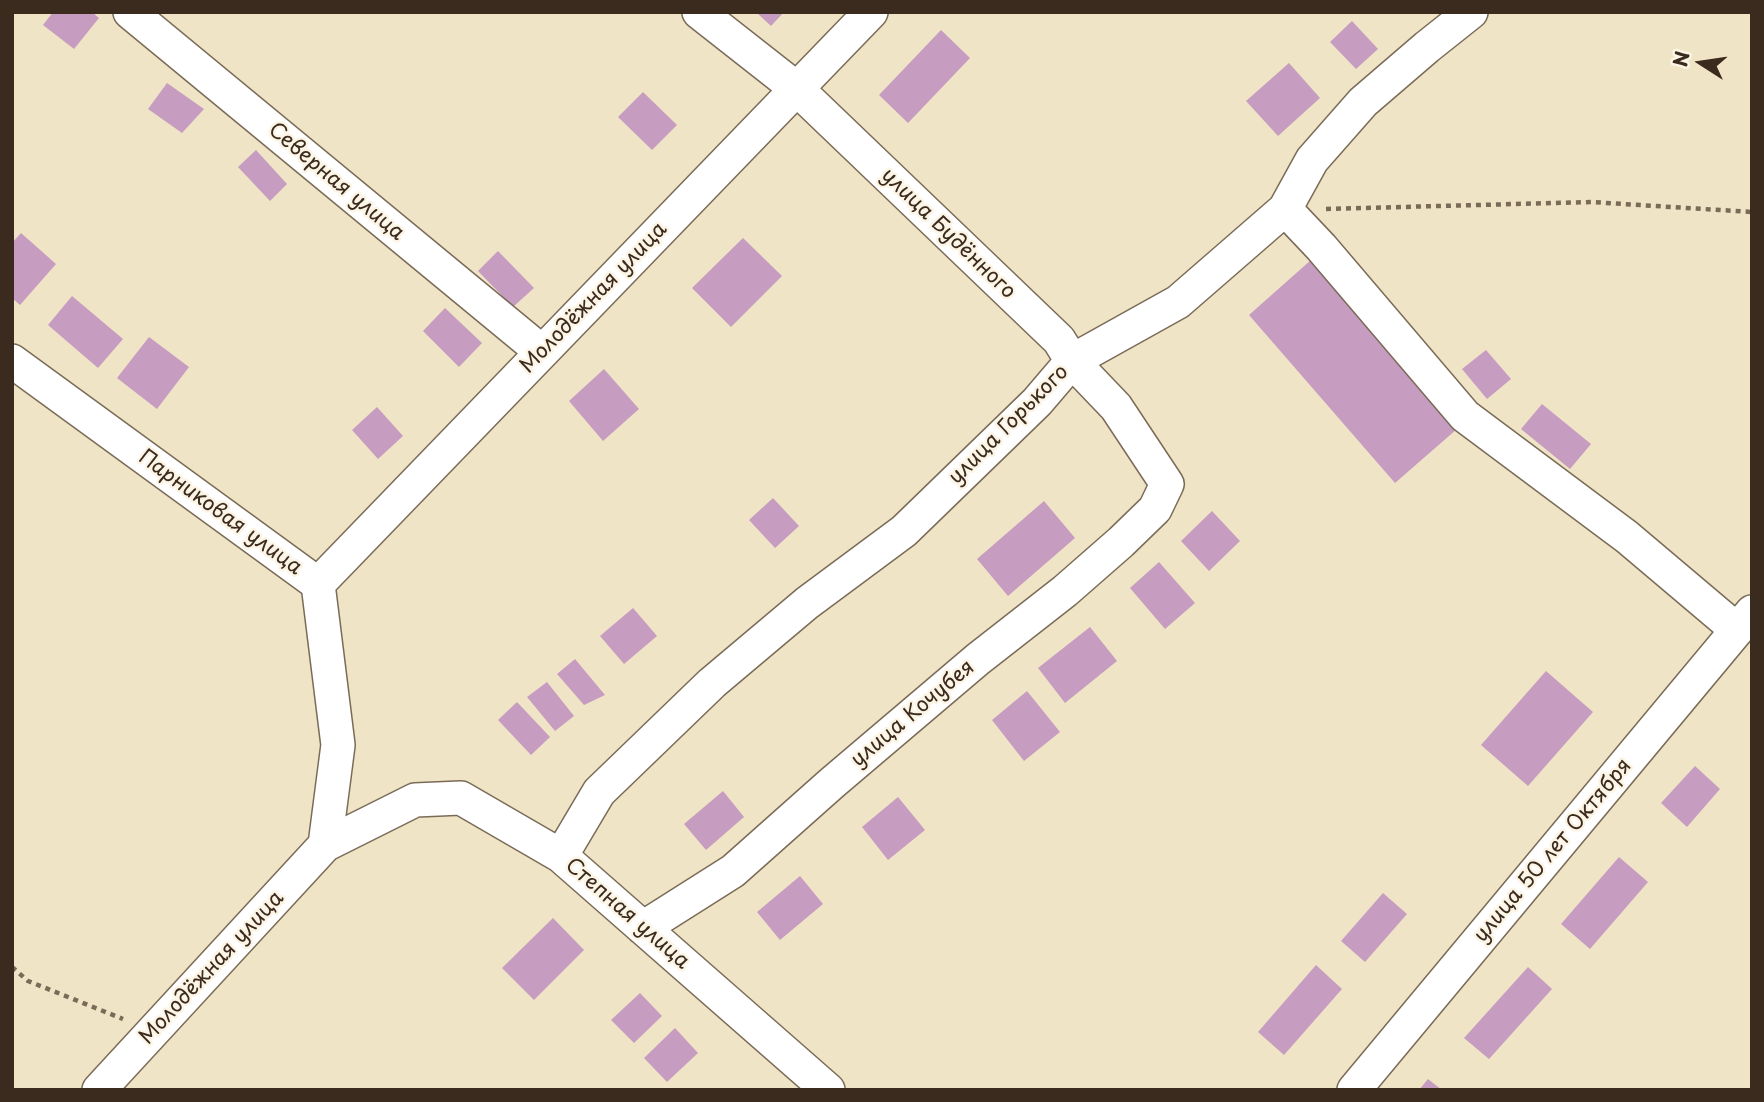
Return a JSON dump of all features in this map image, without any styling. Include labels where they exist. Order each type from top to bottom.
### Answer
[{"type":"street","name":"Северная улица","points":[[130,12],[542,352]]},
{"type":"street","name":"улица Будённого","points":[[699,12],[797,89],[1059,340],[1072,361],[1116,407],[1167,484]]},
{"type":"street","name":"Молодёжная улица","points":[[317,584],[871,12]]},
{"type":"street","name":"улица Горького","points":[[561,856],[599,792],[712,683],[807,603],[904,531],[1037,402],[1072,361],[1178,302],[1285,209],[1312,160],[1363,103],[1471,12]]},
{"type":"street","points":[[1285,209],[1321,247],[1465,416],[1744,621]]},
{"type":"street","name":"Парниковая улица","points":[[12,362],[317,584],[338,745],[325,845]]},
{"type":"street","name":"улица Кочубея","points":[[643,928],[733,871],[978,659],[1065,591],[1155,509],[1167,484]]},
{"type":"street","name":"улица 50 лет Октября","points":[[1354,1090],[1744,621]]},
{"type":"street","name":"Степная улица","points":[[325,845],[415,800],[461,798],[561,856],[828,1090]]},
{"type":"street","name":"Молодёжная улица","points":[[99,1090],[325,845]]},
{"type":"path","points":[[1285,209],[1591,202],[1752,212]]},
{"type":"path","points":[[12,967],[28,981],[153,1031]]},
{"type":"building","points":[[53,12],[92,12],[99,18],[74,49],[43,25]]},
{"type":"building","points":[[756,12],[784,12],[771,26]]},
{"type":"building","points":[[1352,21],[1378,49],[1356,69],[1330,42]]},
{"type":"building","points":[[941,30],[970,58],[908,123],[879,95]]},
{"type":"building","points":[[1289,63],[1320,98],[1278,136],[1246,101]]},
{"type":"building","points":[[167,83],[204,109],[182,133],[148,109]]},
{"type":"building","points":[[643,92],[677,125],[652,150],[618,117]]},
{"type":"building","points":[[256,150],[287,184],[270,201],[238,167]]},
{"type":"building","points":[[21,233],[56,264],[20,305],[12,298],[12,243]]},
{"type":"building","points":[[743,238],[782,276],[731,327],[692,288]]},
{"type":"building","points":[[498,251],[534,288],[513,307],[478,271]]},
{"type":"building","points":[[1311,260],[1457,429],[1395,483],[1249,315]]},
{"type":"building","points":[[72,296],[123,339],[98,368],[48,325]]},
{"type":"building","points":[[445,308],[482,343],[459,367],[423,331]]},
{"type":"building","points":[[149,337],[189,367],[157,409],[117,378]]},
{"type":"building","points":[[1486,350],[1511,379],[1487,399],[1462,369]]},
{"type":"building","points":[[604,369],[639,409],[603,441],[569,401]]},
{"type":"building","points":[[1542,404],[1591,444],[1570,469],[1521,429]]},
{"type":"building","points":[[377,407],[403,436],[378,459],[352,430]]},
{"type":"building","points":[[773,498],[799,526],[775,548],[749,520]]},
{"type":"building","points":[[1044,501],[1075,538],[1008,596],[977,559]]},
{"type":"building","points":[[1212,511],[1240,541],[1209,571],[1181,541]]},
{"type":"building","points":[[1159,562],[1195,603],[1165,629],[1130,588]]},
{"type":"building","points":[[633,608],[657,636],[624,664],[600,636]]},
{"type":"building","points":[[1090,627],[1117,661],[1065,703],[1038,668]]},
{"type":"building","points":[[575,659],[605,695],[584,705],[557,674]]},
{"type":"building","points":[[1546,671],[1593,712],[1528,786],[1481,745]]},
{"type":"building","points":[[547,682],[574,716],[555,731],[527,697]]},
{"type":"building","points":[[1027,691],[1060,732],[1024,761],[992,720]]},
{"type":"building","points":[[517,702],[550,737],[531,755],[498,720]]},
{"type":"building","points":[[1695,766],[1720,789],[1687,827],[1661,803]]},
{"type":"building","points":[[723,791],[744,817],[706,850],[684,824]]},
{"type":"building","points":[[898,797],[925,830],[888,860],[862,827]]},
{"type":"building","points":[[1619,857],[1648,882],[1590,949],[1561,924]]},
{"type":"building","points":[[800,876],[823,904],[780,940],[757,912]]},
{"type":"building","points":[[1383,893],[1407,914],[1365,962],[1341,941]]},
{"type":"building","points":[[553,918],[584,950],[534,1000],[502,968]]},
{"type":"building","points":[[1316,965],[1342,989],[1284,1055],[1258,1032]]},
{"type":"building","points":[[1528,967],[1552,989],[1489,1059],[1464,1038]]},
{"type":"building","points":[[640,993],[662,1016],[634,1043],[611,1020]]},
{"type":"building","points":[[675,1028],[698,1053],[667,1082],[644,1058]]},
{"type":"building","points":[[1428,1079],[1442,1090],[1419,1090]]}]
